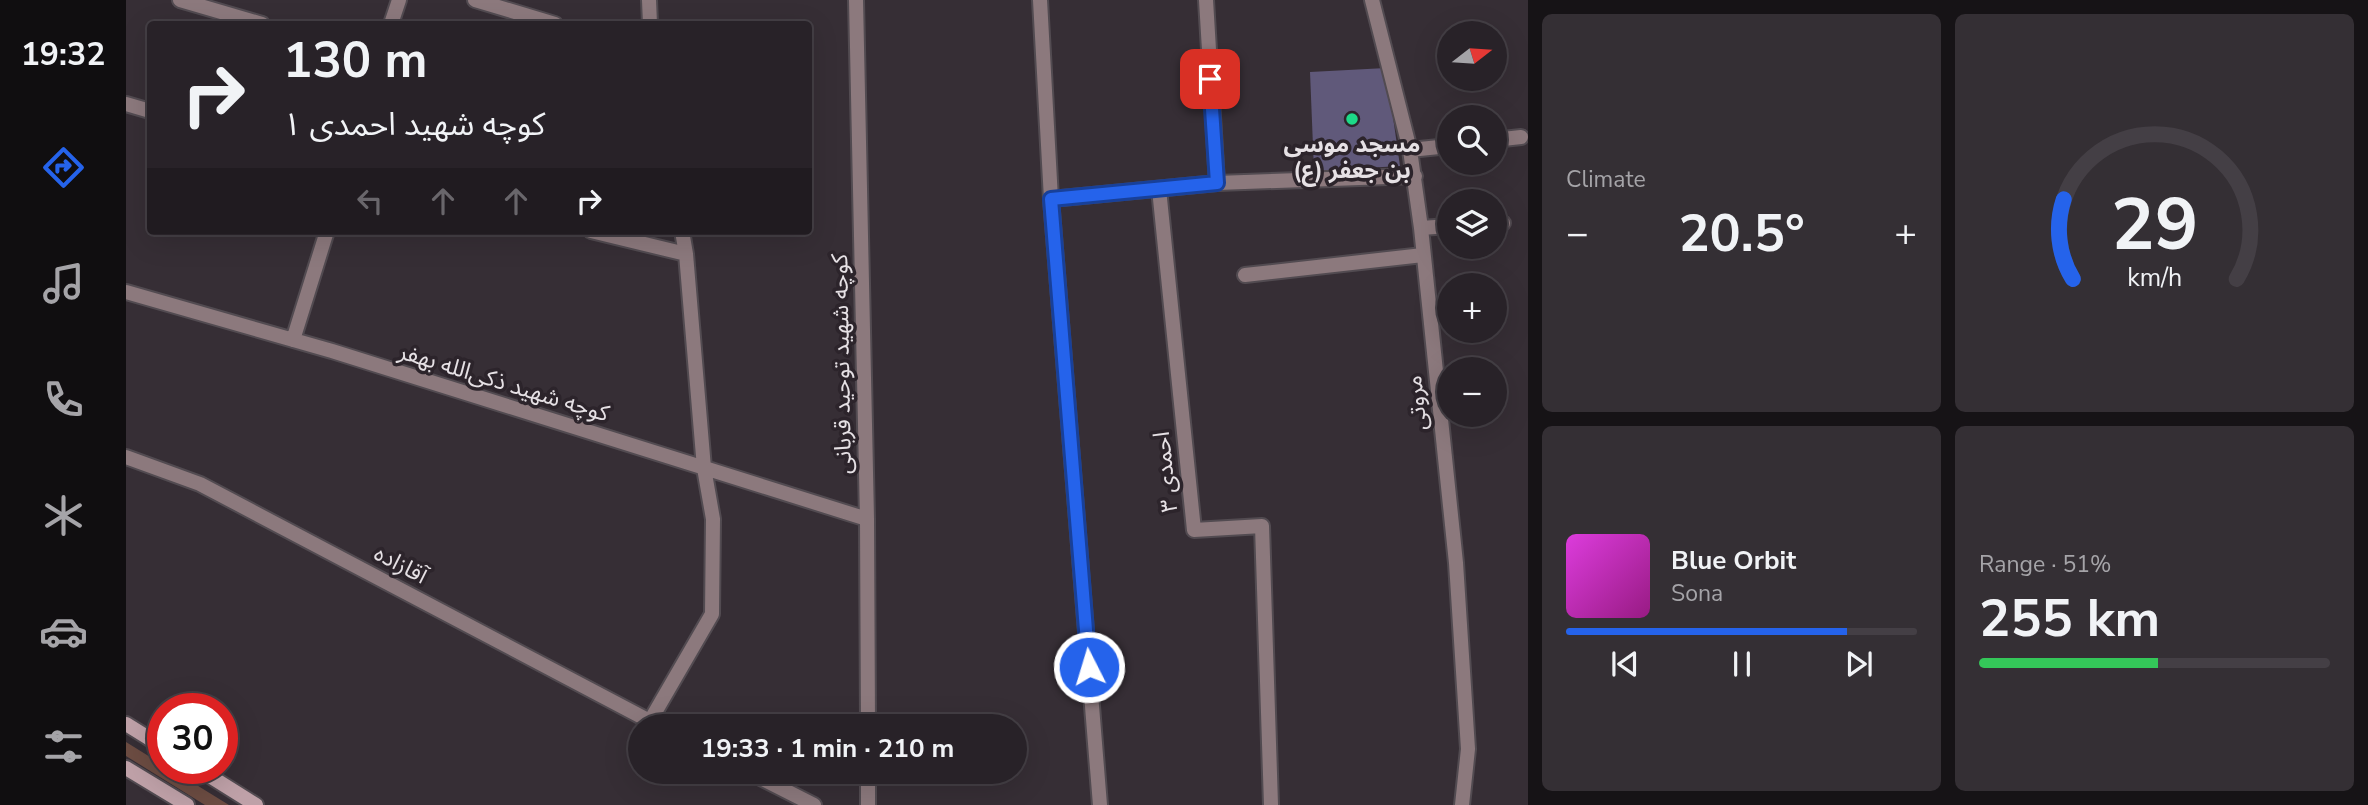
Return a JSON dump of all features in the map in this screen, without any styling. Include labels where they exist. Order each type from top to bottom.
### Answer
[{"type":"main road","points":[[126,724],[147,737]]},
{"type":"main road","points":[[126,768],[187,805]]},
{"type":"main road","points":[[223,784],[256,805]]},
{"type":"street","points":[[180,0],[252,21]]},
{"type":"street","points":[[392,21],[399,0]]},
{"type":"street","points":[[475,0],[545,21]]},
{"type":"street","points":[[649,0],[650,21]]},
{"type":"street","name":"کوچه شهید توحید قربانی","points":[[856,0],[867,519],[868,714]]},
{"type":"street","points":[[1040,0],[1051,199],[1100,805]]},
{"type":"street","points":[[1206,0],[1217,183]]},
{"type":"street","name":"مروتی","points":[[1372,0],[1410,150],[1422,228],[1456,563],[1468,749],[1462,805]]},
{"type":"street","points":[[126,104],[147,110]]},
{"type":"street","points":[[1507,139],[1521,137]]},
{"type":"street","points":[[1410,150],[1437,147]]},
{"type":"street","points":[[1051,199],[1217,183],[1415,176]]},
{"type":"street","name":"احمدی ۳","points":[[1159,189],[1194,530],[1262,526],[1271,805]]},
{"type":"street","points":[[1422,228],[1437,227]]},
{"type":"street","points":[[293,340],[326,235]]},
{"type":"street","points":[[608,235],[686,254]]},
{"type":"street","name":"آقازاده","points":[[660,714],[712,614],[713,519],[704,468],[683,235]]},
{"type":"street","points":[[1245,275],[1423,255]]},
{"type":"street","name":"کوچه شهید ذکی‌الله بهفر","points":[[126,292],[293,340],[867,519]]},
{"type":"street","name":"آقازاده","points":[[126,457],[200,484],[636,714]]},
{"type":"street","points":[[773,784],[814,805]]},
{"type":"street","points":[[868,784],[868,805]]},
{"type":"shaded area","points":[[126,742],[147,755],[147,769],[126,756]]},
{"type":"shaded area","points":[[171,784],[195,784],[229,805],[205,805]]},
{"type":"building","name":"مسجد موسی بن جعفر (ع)","points":[[1386,68],[1400,166],[1314,171],[1310,72]]},
{"type":"place","name":"مسجد موسی بن جعفر (ع)","points":[[1352,119]]},
{"type":"route","points":[[1089,667],[1051,199],[1217,183],[1210,79]]}]
